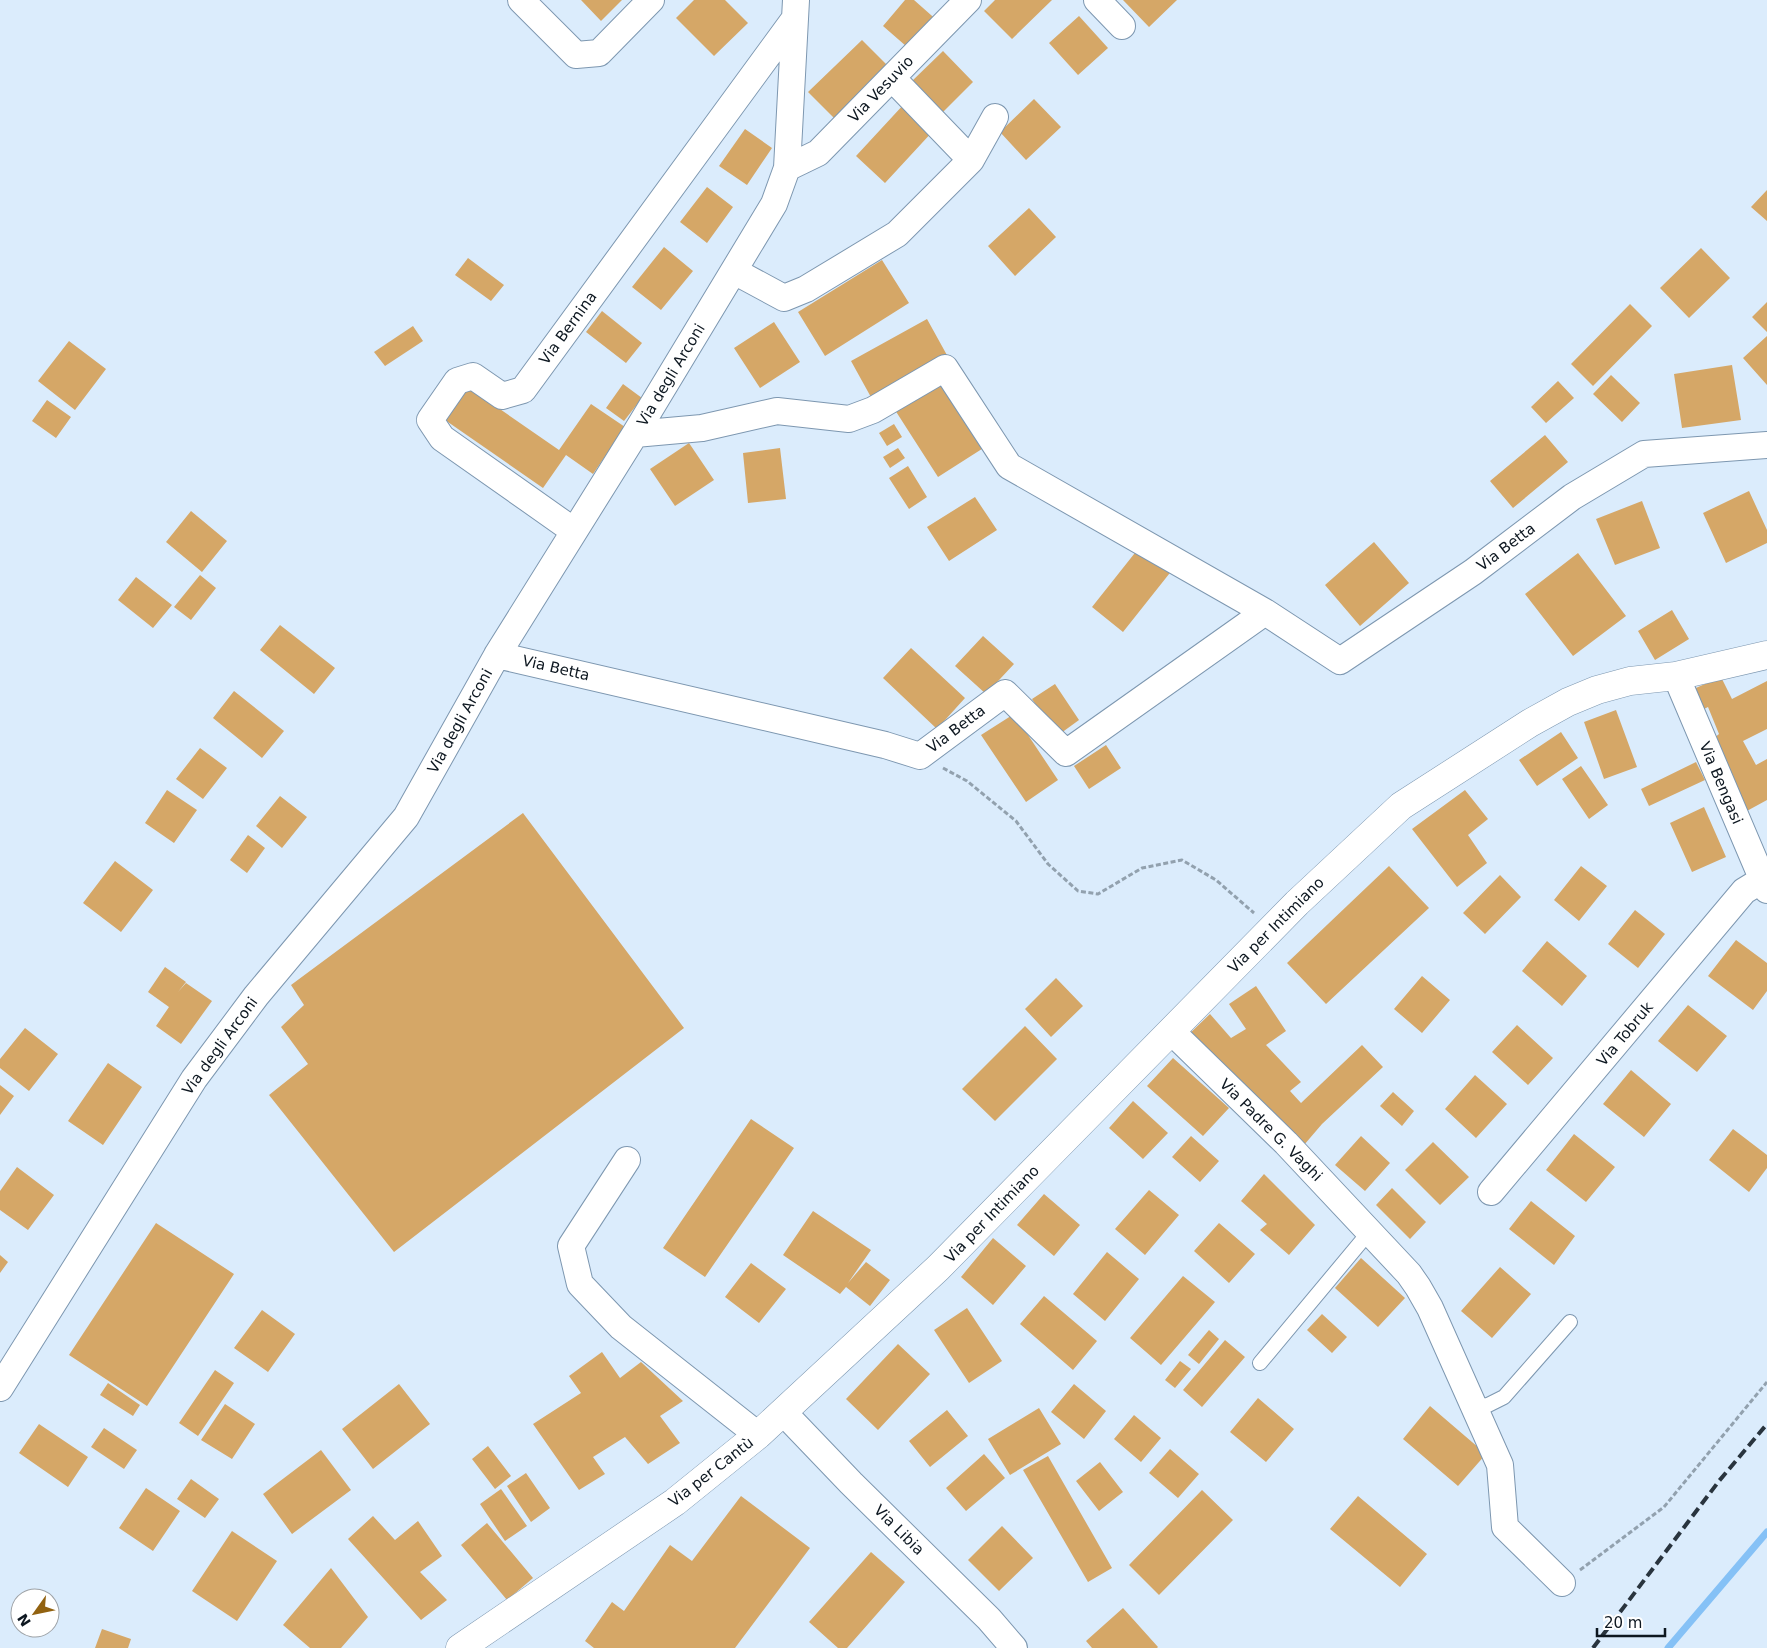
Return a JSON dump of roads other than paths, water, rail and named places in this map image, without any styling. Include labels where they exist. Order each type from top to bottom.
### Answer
[{"type":"street","points":[[521,0],[576,55],[599,53],[650,0]]},
{"type":"street","name":"Via Vesuvio","points":[[787,168],[818,153],[968,0]]},
{"type":"street","points":[[1097,0],[1122,26]]},
{"type":"street","name":"Via degli Arconi","points":[[0,1388],[194,1079],[256,996],[406,817],[497,655],[635,434],[774,204],[787,168],[795,10]]},
{"type":"street","name":"Via Bernina","points":[[574,531],[442,438],[430,420],[457,381],[473,376],[502,396],[523,390],[795,10]]},
{"type":"street","points":[[892,78],[971,160]]},
{"type":"street","points":[[734,271],[784,298],[806,289],[897,234],[971,160],[995,117]]},
{"type":"street","name":"Via Betta","points":[[635,434],[702,428],[777,411],[849,420],[873,410],[945,368],[1010,466],[1265,612],[1340,661],[1473,572],[1572,497],[1644,454],[1767,445]]},
{"type":"street","name":"Via Betta","points":[[497,655],[886,745],[920,756],[1005,693],[1066,753],[1265,612]]},
{"type":"street","name":"Via per Intimiano","points":[[938,1268],[1272,928],[1401,806],[1530,723],[1568,702],[1597,690],[1630,681],[1676,676],[1767,655]]},
{"type":"street","name":"Via Bengasi","points":[[1676,676],[1765,885]]},
{"type":"street","name":"Via Tobruk","points":[[1491,1192],[1744,891],[1765,885]]},
{"type":"street","name":"Via Padre G. Vaghi","points":[[1171,1031],[1286,1143],[1410,1274],[1430,1308],[1500,1465],[1504,1527],[1562,1583]]},
{"type":"street","points":[[627,1160],[571,1246],[580,1284],[621,1327],[758,1435]]},
{"type":"street","name":"Via per Cantù","points":[[460,1648],[675,1502],[758,1435],[938,1268]]},
{"type":"street","name":"Via Libia","points":[[783,1412],[851,1483],[989,1619],[1014,1648]]},
{"type":"lane","points":[[1260,1363],[1370,1231]]},
{"type":"lane","points":[[1474,1407],[1488,1405],[1504,1397],[1570,1322]]},
{"type":"waterway","points":[[1668,1648],[1767,1532]]},
{"type":"railway","points":[[1593,1648],[1719,1481],[1767,1424]]}]
